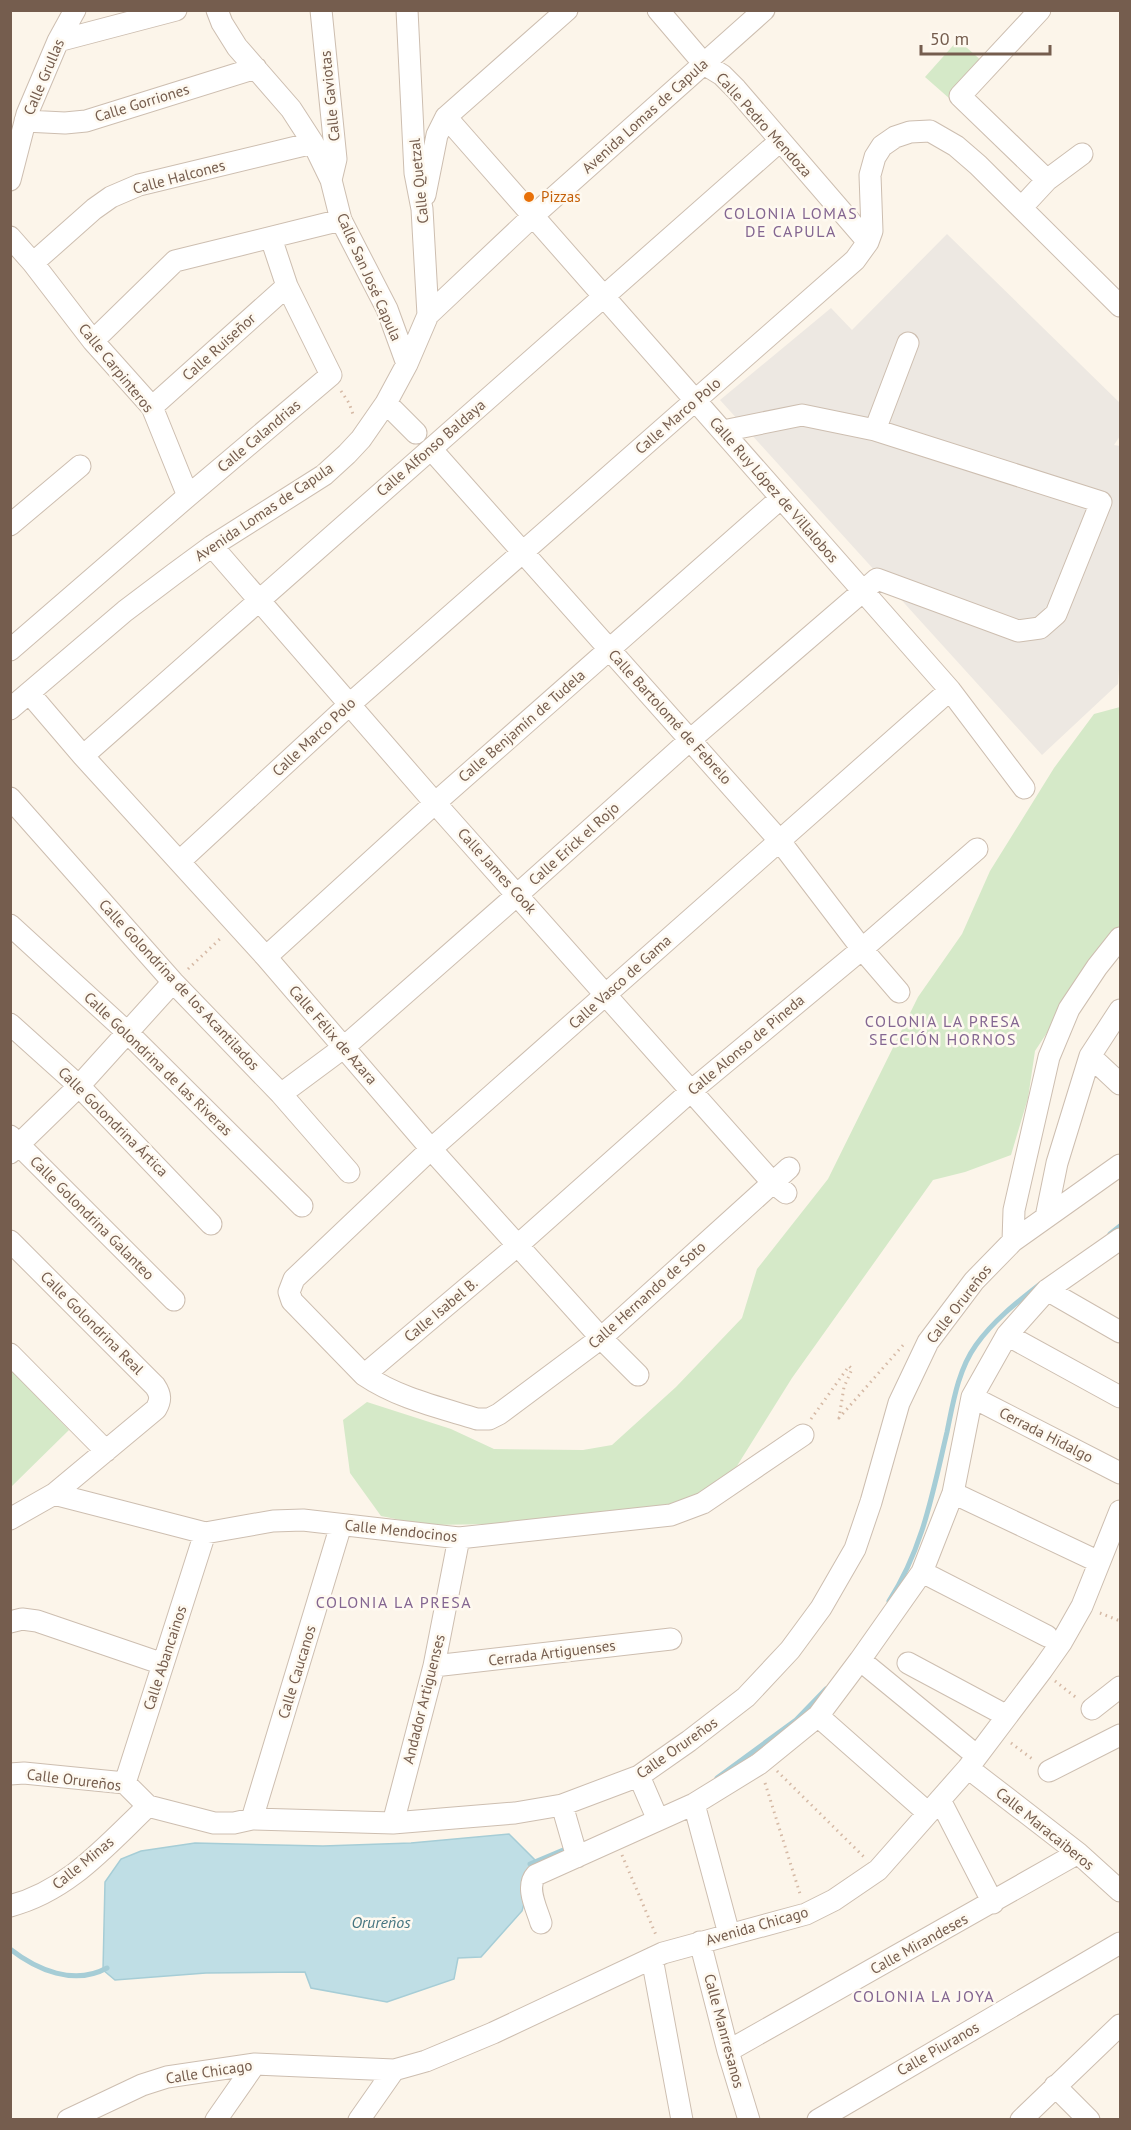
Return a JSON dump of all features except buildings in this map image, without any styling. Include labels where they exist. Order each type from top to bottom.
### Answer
[{"type":"street","name":"Calle Grullas","points":[[10,180],[21,115],[75,10]]},
{"type":"street","points":[[58,41],[176,10]]},
{"type":"street","name":"Calle San José Capula","points":[[217,10],[237,47],[291,109],[313,143],[331,180],[341,220],[387,309],[407,364]]},
{"type":"street","name":"Calle Gaviotas","points":[[321,10],[336,159],[331,180]]},
{"type":"street","name":"Calle Quetzal","points":[[407,10],[415,173],[422,210],[428,315]]},
{"type":"street","points":[[422,210],[437,135],[446,117],[567,10]]},
{"type":"street","name":"Calle Pedro Mendoza","points":[[658,10],[704,64],[722,75],[868,242]]},
{"type":"street","name":"Avenida Lomas de Capula","points":[[10,710],[125,611],[212,546],[324,475],[362,439],[386,403],[407,364],[428,315],[534,215],[764,10]]},
{"type":"street","points":[[1040,10],[960,96],[1047,180]]},
{"type":"street","name":"Calle Gorriones","points":[[21,115],[65,123],[86,120],[256,68]]},
{"type":"street","name":"Calle Ruy López de Villalobos","points":[[446,117],[950,690],[1024,788]]},
{"type":"street","points":[[868,242],[872,231],[870,175],[882,146],[895,137],[910,132],[930,131],[956,146],[978,165],[1120,306]]},
{"type":"street","name":"Calle Alfonso Baldaya","points":[[83,756],[259,598],[780,141]]},
{"type":"street","name":"Calle Halcones","points":[[33,263],[94,209],[111,197],[139,185],[313,143]]},
{"type":"street","points":[[1022,207],[1047,180],[1082,153]]},
{"type":"street","points":[[93,341],[176,261],[341,220]]},
{"type":"street","name":"Calle Carpinteros","points":[[10,237],[93,341],[152,407],[188,496]]},
{"type":"street","points":[[271,238],[287,286],[331,375]]},
{"type":"street","name":"Calle Marco Polo","points":[[180,861],[350,704],[855,260],[868,242]]},
{"type":"street","name":"Calle Ruiseñor","points":[[152,407],[287,286]]},
{"type":"street","points":[[875,430],[908,343]]},
{"type":"street","name":"Calle Calandrias","points":[[188,496],[331,375]]},
{"type":"street","points":[[386,403],[416,433]]},
{"type":"street","points":[[723,431],[802,415],[875,430],[1101,502],[1056,615],[1040,628],[1018,631],[877,579],[862,590]]},
{"type":"street","name":"Calle Bartolomé de Febrelo","points":[[431,449],[779,840],[862,949],[899,992]]},
{"type":"street","points":[[10,525],[80,466]]},
{"type":"street","points":[[10,650],[188,496]]},
{"type":"street","name":"Calle Benjamín de Tudela","points":[[266,957],[435,803],[781,498]]},
{"type":"street","name":"Calle James Cook","points":[[212,546],[435,803],[779,1188]]},
{"type":"street","name":"Calle Erick el Rojo","points":[[281,1094],[343,1048],[862,590]]},
{"type":"street","name":"Calle Vasco de Gama","points":[[363,1375],[292,1300],[289,1293],[294,1279],[431,1149],[950,690]]},
{"type":"street","name":"Calle Félix de Azara","points":[[30,694],[83,756],[266,957],[431,1149],[601,1338],[638,1375]]},
{"type":"street","name":"Calle Golondrina de los Acantilados","points":[[10,798],[173,982],[281,1094],[349,1172]]},
{"type":"street","name":"Calle Alonso de Pineda","points":[[518,1245],[691,1091],[862,949],[977,849]]},
{"type":"street","name":"Calle Golondrina de las Riveras","points":[[10,925],[128,1032],[302,1206]]},
{"type":"street","points":[[1013,1241],[1014,1210],[1049,1057],[1069,1009],[1120,938]]},
{"type":"street","points":[[13,1145],[79,1086],[173,982]]},
{"type":"street","points":[[1046,1217],[1057,1163],[1090,1056],[1120,1010]]},
{"type":"street","name":"Calle Golondrina Ártica","points":[[10,1024],[79,1086],[212,1224]]},
{"type":"street","points":[[1090,1056],[1120,1084]]},
{"type":"street","name":"Calle Golondrina Galanteo","points":[[13,1145],[174,1300]]},
{"type":"street","name":"Calle Orureños","points":[[10,1774],[24,1773],[125,1783],[148,1806],[214,1823],[234,1823],[252,1818],[393,1823],[515,1813],[562,1806],[639,1776],[689,1742],[746,1697],[790,1650],[821,1608],[855,1548],[871,1502],[898,1403],[928,1342],[974,1281],[1013,1241],[1120,1165]]},
{"type":"street","name":"Calle Hernando de Soto","points":[[363,1375],[391,1391],[477,1419],[489,1419],[499,1414],[601,1338],[779,1188],[789,1168]]},
{"type":"street","points":[[541,1923],[531,1888],[536,1875],[694,1804],[762,1762],[818,1716],[921,1572],[953,1493],[972,1397],[1007,1335],[1047,1290],[1120,1239]]},
{"type":"street","name":"Calle Golondrina Real","points":[[10,1241],[155,1386],[159,1393],[160,1401],[156,1409],[106,1451]]},
{"type":"street","name":"Calle Isabel B.","points":[[363,1375],[518,1245]]},
{"type":"street","points":[[1047,1290],[1120,1332]]},
{"type":"street","points":[[1007,1335],[1120,1397]]},
{"type":"street","points":[[10,1354],[106,1451],[54,1494],[10,1519]]},
{"type":"street","name":"Cerrada Hidalgo","points":[[972,1397],[1120,1473]]},
{"type":"street","name":"Calle Mendocinos","points":[[54,1494],[205,1533],[273,1521],[303,1520],[459,1538],[671,1515],[703,1503],[803,1435]]},
{"type":"street","points":[[953,1493],[1099,1562]]},
{"type":"street","name":"Avenida Chicago","points":[[394,2070],[426,2061],[484,2037],[658,1956],[700,1942],[806,1914],[834,1900],[878,1870],[972,1762],[1061,1643],[1082,1606],[1120,1511]]},
{"type":"street","name":"Calle Caucanos","points":[[252,1818],[341,1525]]},
{"type":"street","name":"Calle Abancainos","points":[[125,1783],[205,1533]]},
{"type":"street","name":"Andador Artiguenses","points":[[393,1823],[434,1666],[459,1538]]},
{"type":"street","points":[[921,1572],[1047,1636]]},
{"type":"street","points":[[10,1622],[22,1619],[37,1621],[163,1664]]},
{"type":"street","name":"Cerrada Artiguenses","points":[[434,1666],[671,1639]]},
{"type":"street","name":"Calle Maracaiberos","points":[[860,1660],[972,1762],[1120,1891]]},
{"type":"street","points":[[908,1663],[1001,1724]]},
{"type":"street","points":[[1092,1709],[1120,1687]]},
{"type":"street","points":[[818,1716],[934,1807],[993,1903]]},
{"type":"street","points":[[1049,1771],[1120,1735]]},
{"type":"street","points":[[639,1776],[658,1819]]},
{"type":"street","points":[[694,1804],[729,1934]]},
{"type":"street","name":"Calle Minas","points":[[10,1906],[41,1896],[66,1881],[148,1806]]},
{"type":"street","points":[[562,1806],[576,1856]]},
{"type":"street","name":"Calle Mirandeses","points":[[728,2051],[1078,1853]]},
{"type":"street","name":"Calle Manrresanos","points":[[700,1942],[728,2051],[749,2120]]},
{"type":"street","name":"Calle Piuranos","points":[[818,2120],[1120,1942]]},
{"type":"street","points":[[658,1956],[675,2115]]},
{"type":"street","points":[[1020,2120],[1120,2025]]},
{"type":"street","points":[[216,2120],[255,2064]]},
{"type":"street","name":"Calle Chicago","points":[[68,2120],[114,2097],[167,2077],[255,2064],[394,2070]]},
{"type":"street","points":[[359,2120],[394,2070]]},
{"type":"street","points":[[1055,2086],[1089,2120]]},
{"type":"street","points":[[99,2120],[114,2097]]},
{"type":"path","points":[[331,375],[349,403],[362,439]]},
{"type":"path","points":[[173,982],[236,924]]},
{"type":"path","points":[[803,1435],[810,1420],[849,1366],[852,1369],[844,1387],[839,1418],[908,1340]]},
{"type":"path","points":[[1042,1670],[1092,1709]]},
{"type":"path","points":[[1001,1724],[1049,1771]]},
{"type":"path","points":[[762,1762],[878,1870]]},
{"type":"path","points":[[762,1762],[806,1914]]},
{"type":"path","points":[[616,1840],[658,1956]]},
{"type":"shaded area","points":[[947,234],[1120,403],[1120,436],[1114,445],[1120,446],[1118,684],[1042,755],[720,400],[831,308],[852,330]]},
{"type":"green space","points":[[958,40],[983,62],[950,99],[925,77]]},
{"type":"green space","points":[[1120,707],[1120,927],[1035,1051],[1028,1098],[1011,1155],[965,1172],[933,1180],[792,1378],[737,1466],[692,1502],[501,1524],[425,1525],[381,1516],[350,1473],[343,1420],[367,1402],[451,1429],[494,1449],[583,1450],[612,1445],[676,1387],[742,1318],[757,1269],[828,1179],[918,997],[962,934],[990,871],[1054,768],[1094,714]]},
{"type":"green space","points":[[11,1370],[69,1430],[11,1487]]},
{"type":"water","name":"Orureños","points":[[509,1834],[536,1861],[522,1911],[481,1957],[458,1958],[454,1979],[387,2002],[311,1988],[305,1972],[206,1973],[115,1980],[103,1970],[105,1882],[121,1859],[141,1851],[195,1843],[323,1846],[411,1843]]},
{"type":"waterway","points":[[1110,1234],[1120,1226]]},
{"type":"waterway","points":[[889,1601],[901,1581],[919,1540],[937,1476],[954,1398],[965,1365],[976,1345],[997,1320],[1039,1285]]},
{"type":"waterway","points":[[717,1778],[796,1720],[826,1689]]},
{"type":"waterway","points":[[530,1864],[568,1848]]},
{"type":"waterway","points":[[10,1949],[32,1963],[56,1973],[82,1976],[107,1968]]},
{"type":"place","name":"Pizzas","points":[[529,197]]},
{"type":"district","name":"COLONIA LOMAS DE CAPULA","points":[[791,222]]},
{"type":"district","name":"COLONIA LA PRESA SECCIÓN HORNOS","points":[[943,1030]]},
{"type":"district","name":"COLONIA LA PRESA","points":[[394,1602]]},
{"type":"district","name":"COLONIA LA JOYA","points":[[924,1996]]}]
